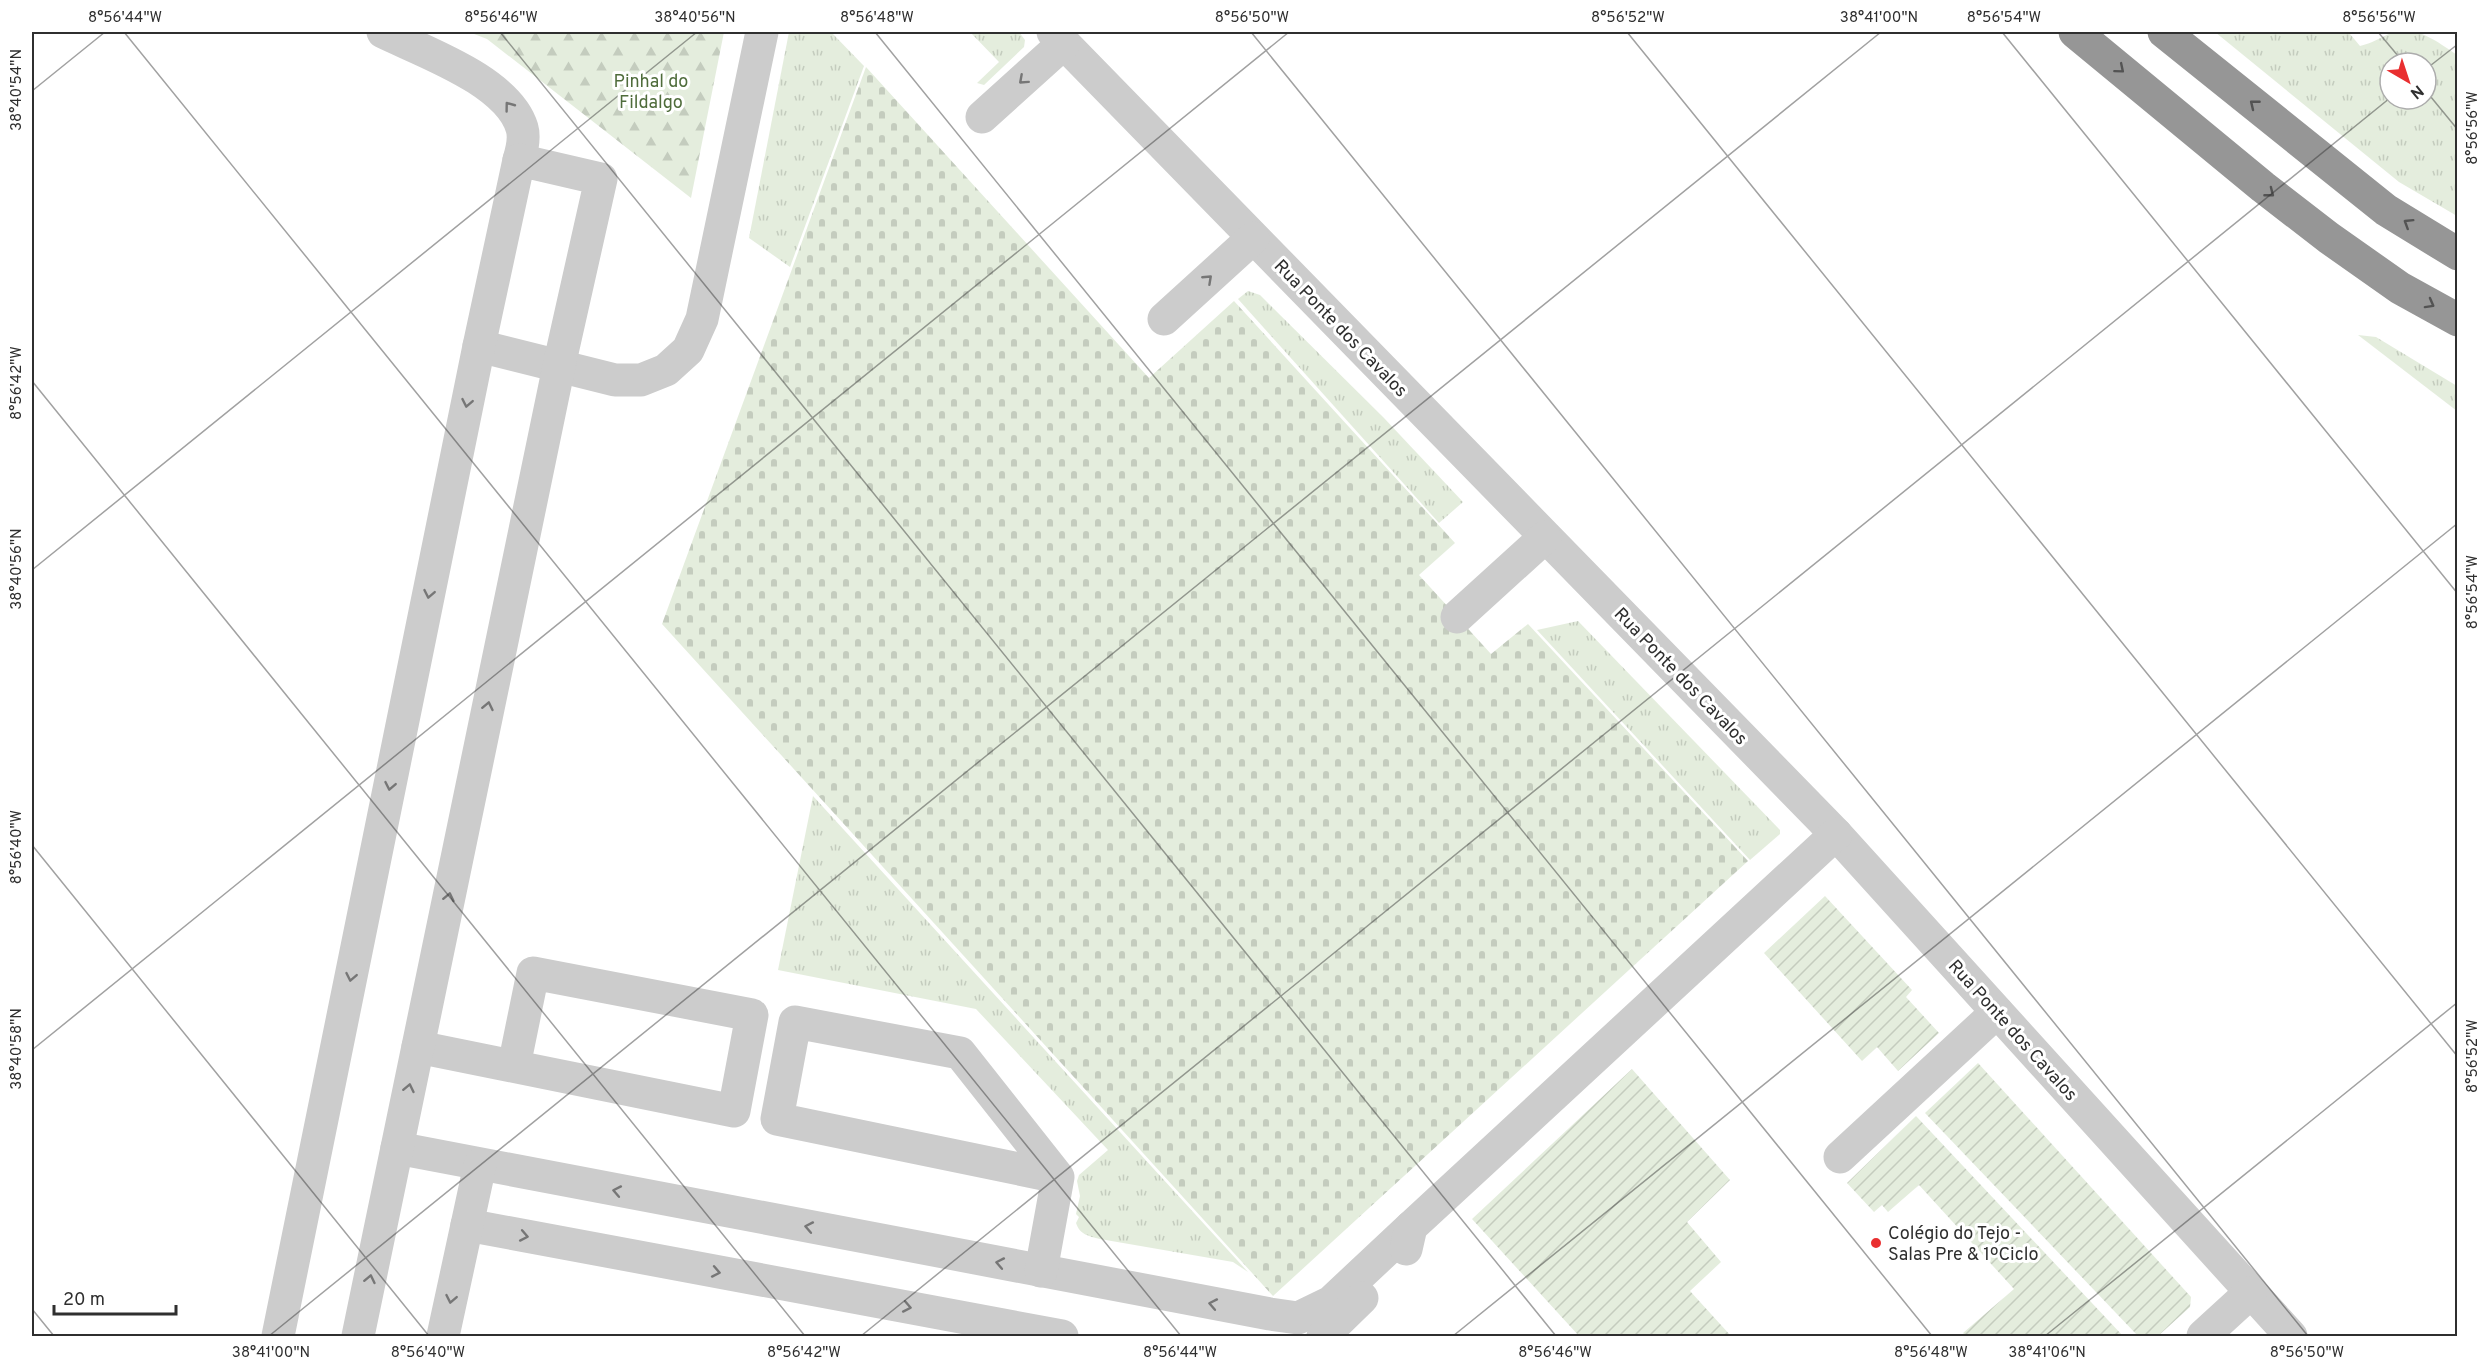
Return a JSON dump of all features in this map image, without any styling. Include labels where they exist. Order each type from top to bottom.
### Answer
[{"type":"highway","points":[[2074,32],[2263,187],[2329,238],[2400,288],[2457,320]]},
{"type":"highway","points":[[2164,32],[2386,210],[2457,254]]},
{"type":"street","points":[[278,1336],[479,346],[523,145],[522,129],[508,103],[500,94],[478,79],[383,32]]},
{"type":"street","points":[[479,346],[615,380],[641,381],[666,370],[688,350],[702,319],[762,32]]},
{"type":"street","points":[[982,117],[1058,37]]},
{"type":"street","name":"Rua Ponte dos Cavalos","points":[[1058,37],[1836,834],[2291,1336]]},
{"type":"street","points":[[358,1336],[559,366],[601,179],[519,160]]},
{"type":"street","points":[[1164,319],[1253,238]]},
{"type":"street","points":[[1457,617],[1545,537]]},
{"type":"street","points":[[397,1148],[1041,1271],[1326,1332],[1387,1261],[1404,1255],[1411,1227],[1836,834]]},
{"type":"street","points":[[418,1047],[734,1111],[752,1015],[533,973],[514,1066]]},
{"type":"street","points":[[1840,1157],[1996,1012]]},
{"type":"street","points":[[1041,1271],[1058,1177],[960,1053],[795,1022],[777,1119],[1058,1177]]},
{"type":"street","points":[[443,1336],[480,1165]]},
{"type":"street","points":[[466,1225],[1062,1336]]},
{"type":"street","points":[[2203,1336],[2250,1293]]},
{"type":"green space","points":[[2408,31],[2426,36],[2457,55],[2457,216],[2399,182],[2215,32],[2350,32],[2360,46],[2391,33]]},
{"type":"green space","name":"Pinhal do Fildalgo","points":[[469,32],[724,32],[691,198],[487,39]]},
{"type":"green space","points":[[789,32],[831,32],[864,66],[790,267],[749,238]]},
{"type":"green space","points":[[970,32],[1019,32],[1025,40],[1024,47],[984,85],[977,83],[999,62]]},
{"type":"green space","points":[[866,67],[1149,378],[1234,301],[1455,543],[1419,575],[1491,654],[1528,624],[1748,861],[1273,1296],[662,624]]},
{"type":"green space","points":[[1248,291],[1260,295],[1384,418],[1463,502],[1439,523],[1238,299]]},
{"type":"green space","points":[[2358,335],[2376,337],[2457,386],[2457,411]]},
{"type":"green space","points":[[1578,621],[1780,830],[1780,834],[1750,860],[1537,630]]},
{"type":"green space","points":[[813,796],[1248,1272],[1233,1262],[1100,1239],[1080,1230],[1076,1223],[1079,1217],[1076,1214],[1080,1196],[1077,1181],[1079,1175],[1108,1150],[976,1009],[778,970]]},
{"type":"green space","points":[[1825,896],[1912,990],[1906,997],[1939,1033],[1898,1071],[1877,1047],[1862,1061],[1764,953]]},
{"type":"green space","points":[[1978,1063],[2191,1297],[2190,1307],[2158,1336],[2138,1336],[1925,1113]]},
{"type":"green space","points":[[1632,1069],[1730,1180],[1687,1222],[1721,1262],[1690,1291],[1731,1336],[1579,1336],[1472,1219]]},
{"type":"green space","points":[[1916,1116],[2123,1336],[1966,1336],[1963,1333],[2014,1289],[1919,1185],[1888,1212],[1882,1205],[1874,1212],[1847,1183]]},
{"type":"place","name":"Colégio do Tejo - Salas Pre & 1ºCiclo","points":[[1876,1243]]}]
